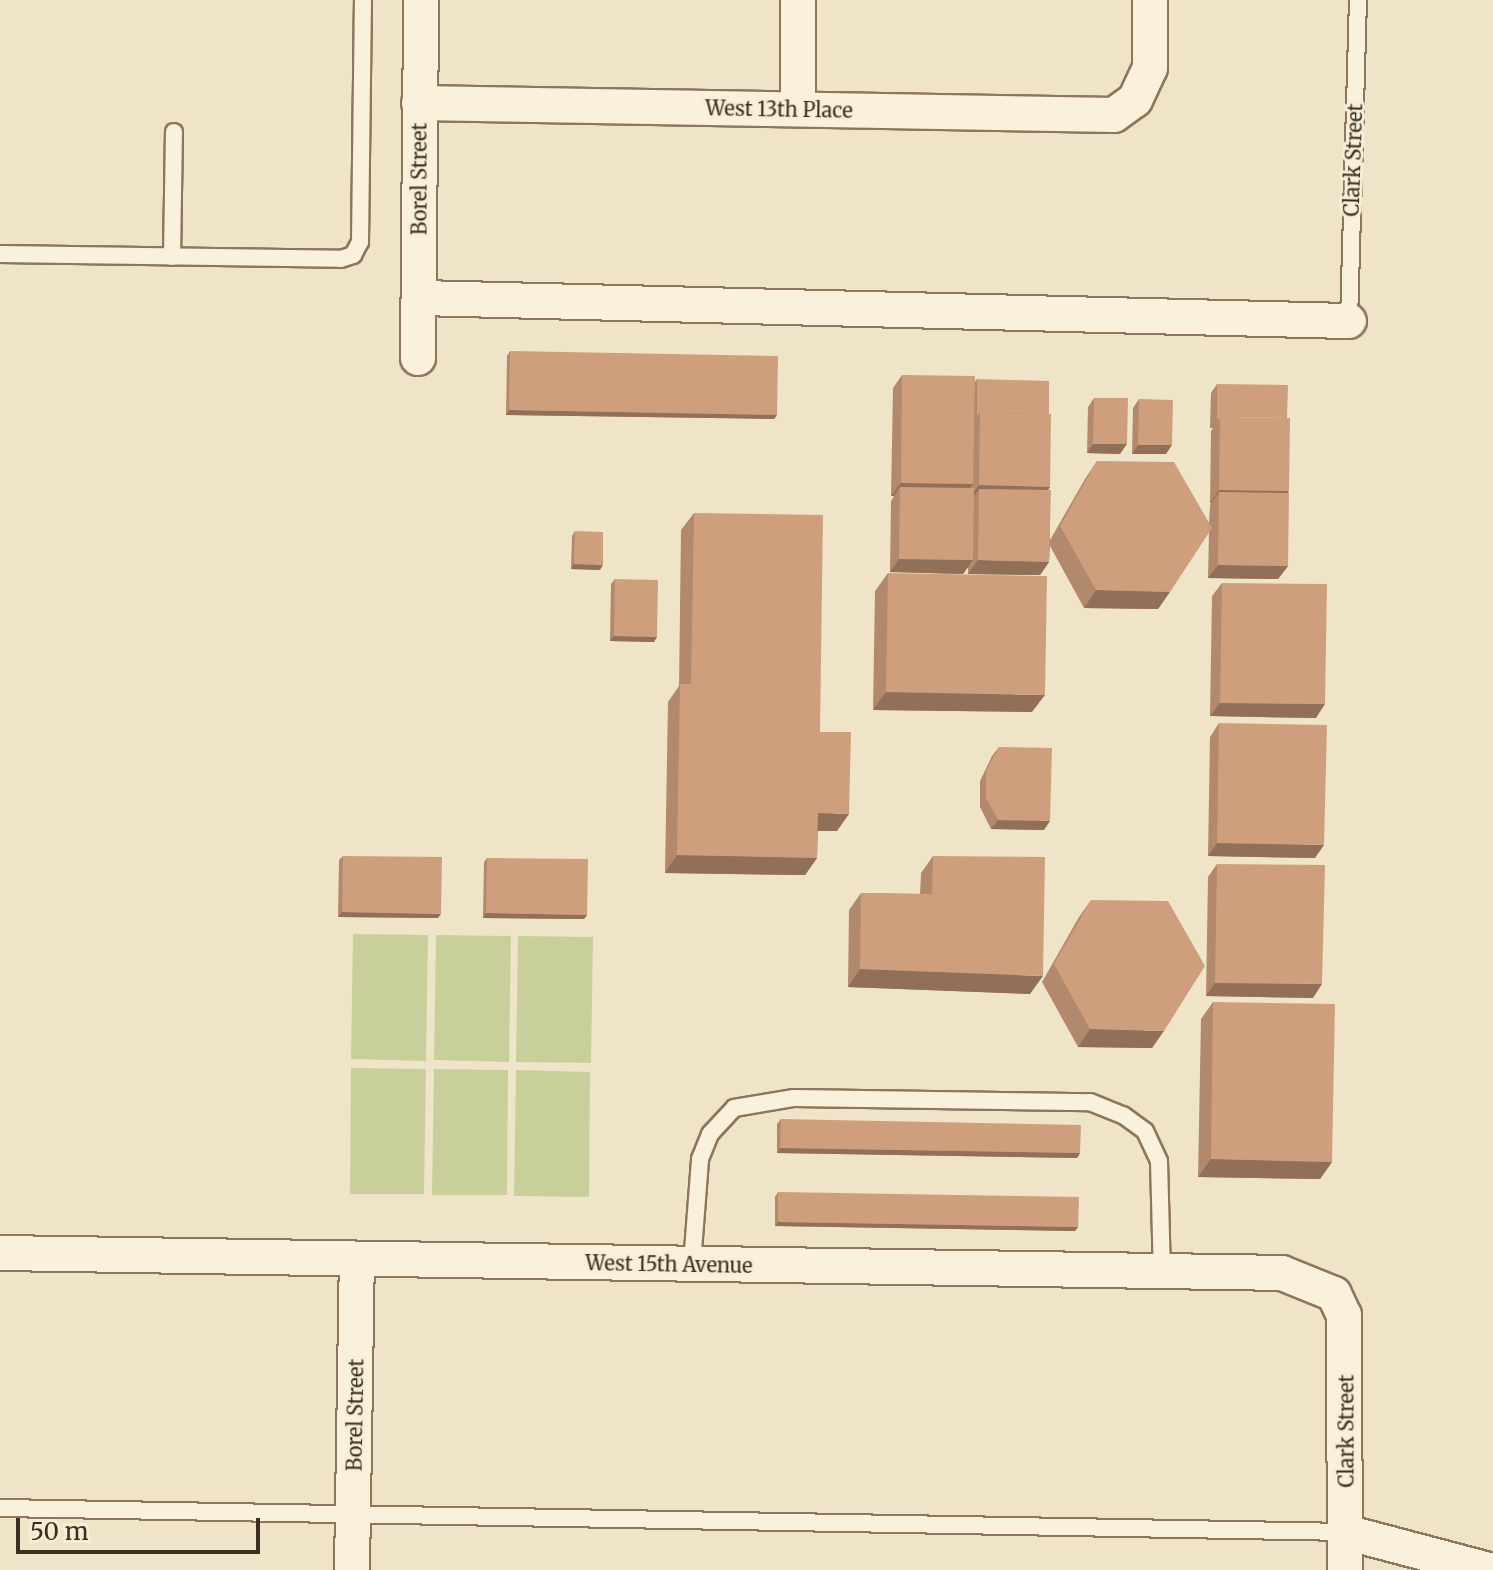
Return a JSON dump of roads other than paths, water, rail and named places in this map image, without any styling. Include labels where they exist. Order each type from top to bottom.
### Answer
[{"type":"street","name":"Borel Street","points":[[418,358],[421,0]]},
{"type":"street","points":[[798,0],[798,109]]},
{"type":"street","name":"West 13th Place","points":[[419,103],[1114,115],[1135,100],[1150,68],[1150,0]]},
{"type":"street","points":[[420,298],[1349,321]]},
{"type":"street","name":"West 15th Avenue","points":[[0,1253],[1282,1273],[1334,1294]]},
{"type":"street","name":"Borel Street","points":[[352,1570],[357,1259]]},
{"type":"street","name":"Clark Street","points":[[1334,1294],[1346,1339],[1345,1570]]},
{"type":"street","points":[[1345,1532],[1489,1570]]},
{"type":"lane","points":[[0,254],[341,259],[353,255],[360,242],[363,0]]},
{"type":"lane","name":"Clark Street","points":[[1349,321],[1358,0]]},
{"type":"lane","points":[[172,257],[174,132]]},
{"type":"lane","points":[[692,1264],[700,1159],[710,1134],[734,1108],[794,1098],[1090,1102],[1123,1115],[1145,1131],[1159,1161],[1162,1272]]},
{"type":"lane","points":[[0,1508],[1345,1532]]}]
